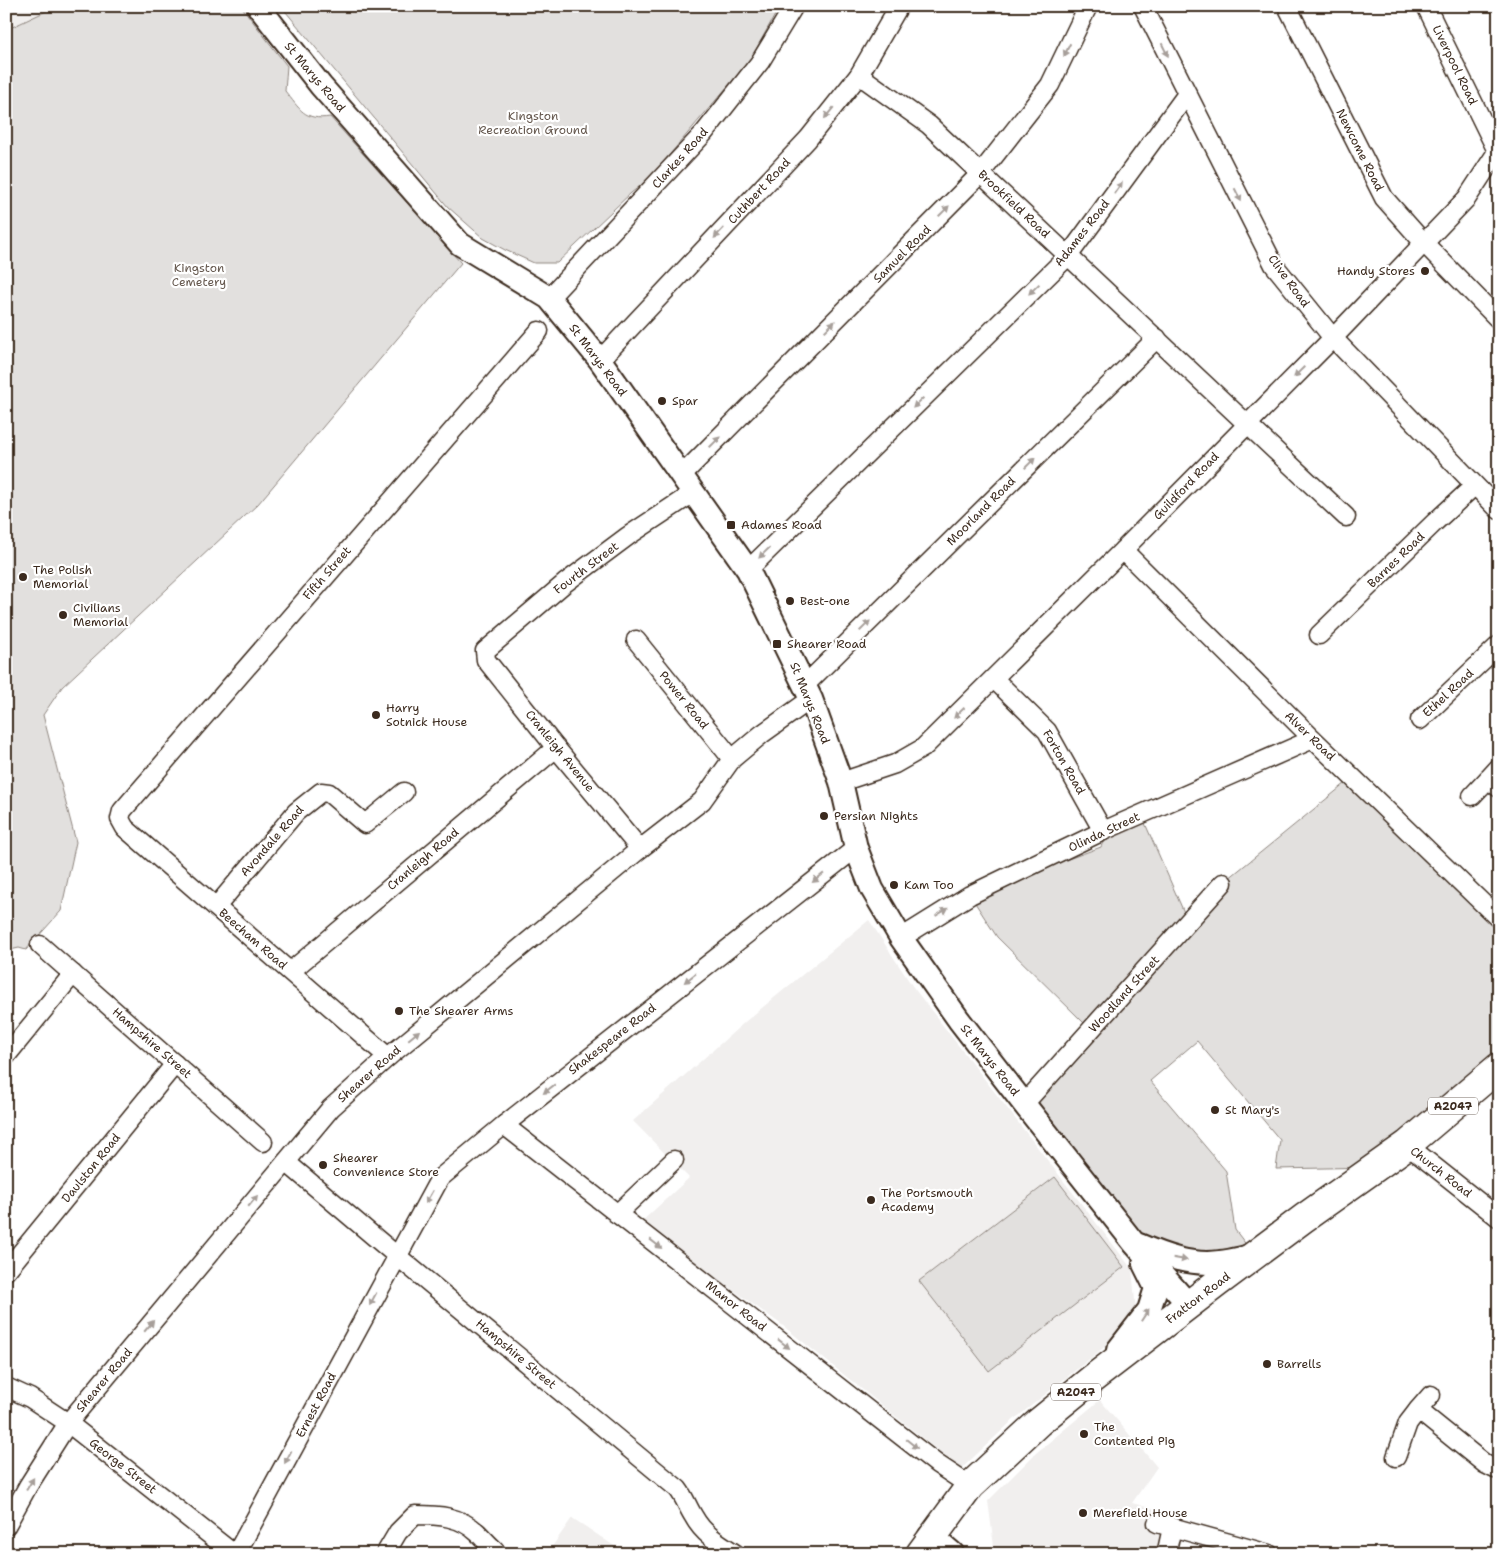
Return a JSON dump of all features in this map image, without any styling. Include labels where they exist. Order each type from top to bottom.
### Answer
[{"type":"main road","name":"Fratton Road","points":[[934,1548],[970,1486],[1039,1422],[1254,1255],[1407,1145],[1499,1067]]},
{"type":"street","name":"St Marys Road","points":[[258,6],[321,86],[460,244],[549,298],[600,360],[748,570],[808,692],[841,782],[856,848],[872,889],[901,938],[959,1020],[1024,1104],[1134,1243],[1189,1305]]},
{"type":"street","name":"Clarkes Road","points":[[549,298],[704,133],[760,62],[794,6]]},
{"type":"street","name":"Cuthbert Road","points":[[600,360],[808,139],[860,75],[898,6]]},
{"type":"street","name":"Samuel Road","points":[[687,485],[982,174],[1050,85],[1088,6]]},
{"type":"street","name":"Clive Road","points":[[1143,6],[1274,265],[1333,338],[1499,510]]},
{"type":"street","name":"Newcome Road","points":[[1288,6],[1384,198],[1424,243],[1499,320]]},
{"type":"street","name":"Liverpool Road","points":[[1426,6],[1498,150]]},
{"type":"street","name":"Brookfield Road","points":[[860,75],[929,125],[1346,517]]},
{"type":"street","name":"Adames Road","points":[[748,570],[1068,255],[1187,94]]},
{"type":"street","name":"Guildford Road","points":[[841,782],[895,764],[923,748],[1333,338],[1467,198],[1498,150]]},
{"type":"street","name":"Fifth Street","points":[[120,819],[122,811],[539,330]]},
{"type":"street","name":"Moorland Road","points":[[808,692],[1156,338]]},
{"type":"street","name":"Fourth Street","points":[[485,651],[565,583],[628,536],[687,485]]},
{"type":"street","name":"Barnes Road","points":[[1319,635],[1474,486]]},
{"type":"street","name":"Alver Road","points":[[1123,550],[1313,739],[1499,919]]},
{"type":"street","name":"Power Road","points":[[636,640],[732,760]]},
{"type":"street","name":"Ethel Road","points":[[1420,720],[1499,645]]},
{"type":"street","name":"Cranleigh Avenue","points":[[485,651],[486,660],[556,748],[640,848]]},
{"type":"street","name":"Forton Road","points":[[994,679],[1047,731],[1103,831]]},
{"type":"street","name":"Shearer Road","points":[[6,1526],[28,1486],[68,1423],[331,1108],[388,1057],[640,848],[702,801],[732,760],[808,692]]},
{"type":"street","name":"Olinda Street","points":[[901,938],[970,895],[1103,831],[1313,739]]},
{"type":"street","name":"Cranleigh Road","points":[[291,971],[556,748]]},
{"type":"street","points":[[1472,796],[1495,778]]},
{"type":"street","name":"Avondale Road","points":[[216,907],[296,812],[314,796],[321,792],[329,793],[365,824],[404,792]]},
{"type":"street","name":"Beecham Road","points":[[120,819],[125,828],[388,1057]]},
{"type":"street","name":"Shakespeare Road","points":[[396,1256],[440,1178],[504,1124],[856,848]]},
{"type":"street","name":"Woodland Street","points":[[1024,1104],[1223,883]]},
{"type":"street","name":"Hampshire Street","points":[[40,945],[263,1142]]},
{"type":"street","points":[[6,1056],[73,974]]},
{"type":"street","name":"Daulston Road","points":[[6,1271],[176,1064]]},
{"type":"street","name":"Manor Road","points":[[504,1124],[937,1464],[970,1486]]},
{"type":"street","name":"Church Road","points":[[1407,1145],[1499,1218]]},
{"type":"street","points":[[618,1214],[674,1160]]},
{"type":"street","name":"Hampshire Street","points":[[286,1162],[396,1256],[678,1489],[685,1498],[694,1518],[706,1533],[736,1554]]},
{"type":"street","points":[[1134,1243],[1168,1257],[1190,1261],[1218,1263],[1254,1255]]},
{"type":"street","points":[[1092,1379],[1134,1331],[1149,1310],[1156,1288],[1134,1243]]},
{"type":"street","name":"Ernest Road","points":[[235,1554],[396,1256]]},
{"type":"street","name":"George Street","points":[[6,1387],[30,1398],[68,1423],[235,1554]]},
{"type":"street","points":[[1396,1457],[1408,1423],[1431,1395]]},
{"type":"street","points":[[1418,1410],[1485,1464],[1496,1469],[1499,1467]]},
{"type":"street","points":[[386,1554],[398,1532],[415,1515],[441,1515],[461,1521],[478,1533],[495,1550]]},
{"type":"street","points":[[1167,1550],[1164,1526],[1269,1554]]},
{"type":"shaded area","points":[[6,6],[57,6],[6,30]]},
{"type":"shaded area","name":"The Portsmouth Academy","points":[[869,920],[913,987],[1132,1269],[1136,1311],[1107,1345],[1011,1422],[961,1469],[782,1325],[640,1223],[689,1178],[633,1121],[746,1021]]},
{"type":"shaded area","points":[[1100,1400],[1157,1467],[1132,1503],[1184,1517],[1173,1554],[995,1554],[988,1501],[1036,1453]]},
{"type":"shaded area","points":[[572,1518],[586,1527],[626,1554],[547,1554]]},
{"type":"green space","name":"Kingston Cemetery","points":[[57,6],[241,6],[287,66],[285,91],[295,103],[308,115],[321,118],[330,117],[461,263],[258,504],[62,687],[43,715],[76,842],[61,911],[26,950],[19,948],[6,951],[6,30]]},
{"type":"green space","name":"Kingston Recreation Ground","points":[[281,6],[780,6],[750,60],[648,180],[631,193],[557,263],[534,263],[483,238],[448,207]]},
{"type":"green space","points":[[1346,783],[1499,923],[1499,1063],[1375,1167],[1276,1169],[1280,1140],[1197,1041],[1150,1081],[1226,1171],[1235,1230],[1254,1255],[1218,1263],[1134,1243],[1024,1104],[1223,883]]},
{"type":"green space","points":[[1144,821],[1186,917],[1084,1023],[997,937],[970,895],[1101,847],[1108,829]]},
{"type":"green space","points":[[1055,1177],[1124,1267],[989,1371],[919,1281]]},
{"type":"place","name":"Handy Stores","points":[[1425,271]]},
{"type":"place","name":"Spar","points":[[662,401]]},
{"type":"place","name":"Adames Road","points":[[731,525]]},
{"type":"place","name":"The Polish Memorial","points":[[23,577]]},
{"type":"place","name":"Best-one","points":[[790,601]]},
{"type":"place","name":"Civilians Memorial","points":[[63,615]]},
{"type":"place","name":"Shearer Road","points":[[777,644]]},
{"type":"place","name":"Harry Sotnick House","points":[[376,715]]},
{"type":"place","name":"Persian Nights","points":[[824,816]]},
{"type":"place","name":"Kam Too","points":[[894,885]]},
{"type":"place","name":"The Shearer Arms","points":[[399,1011]]},
{"type":"place","name":"St Mary's","points":[[1215,1110]]},
{"type":"place","name":"Shearer Convenience Store","points":[[323,1165]]},
{"type":"place","name":"The Portsmouth Academy","points":[[871,1200]]},
{"type":"place","name":"Barrells","points":[[1267,1364]]},
{"type":"place","name":"The Contented Pig","points":[[1084,1434]]},
{"type":"place","name":"Merefield House","points":[[1083,1513]]}]
